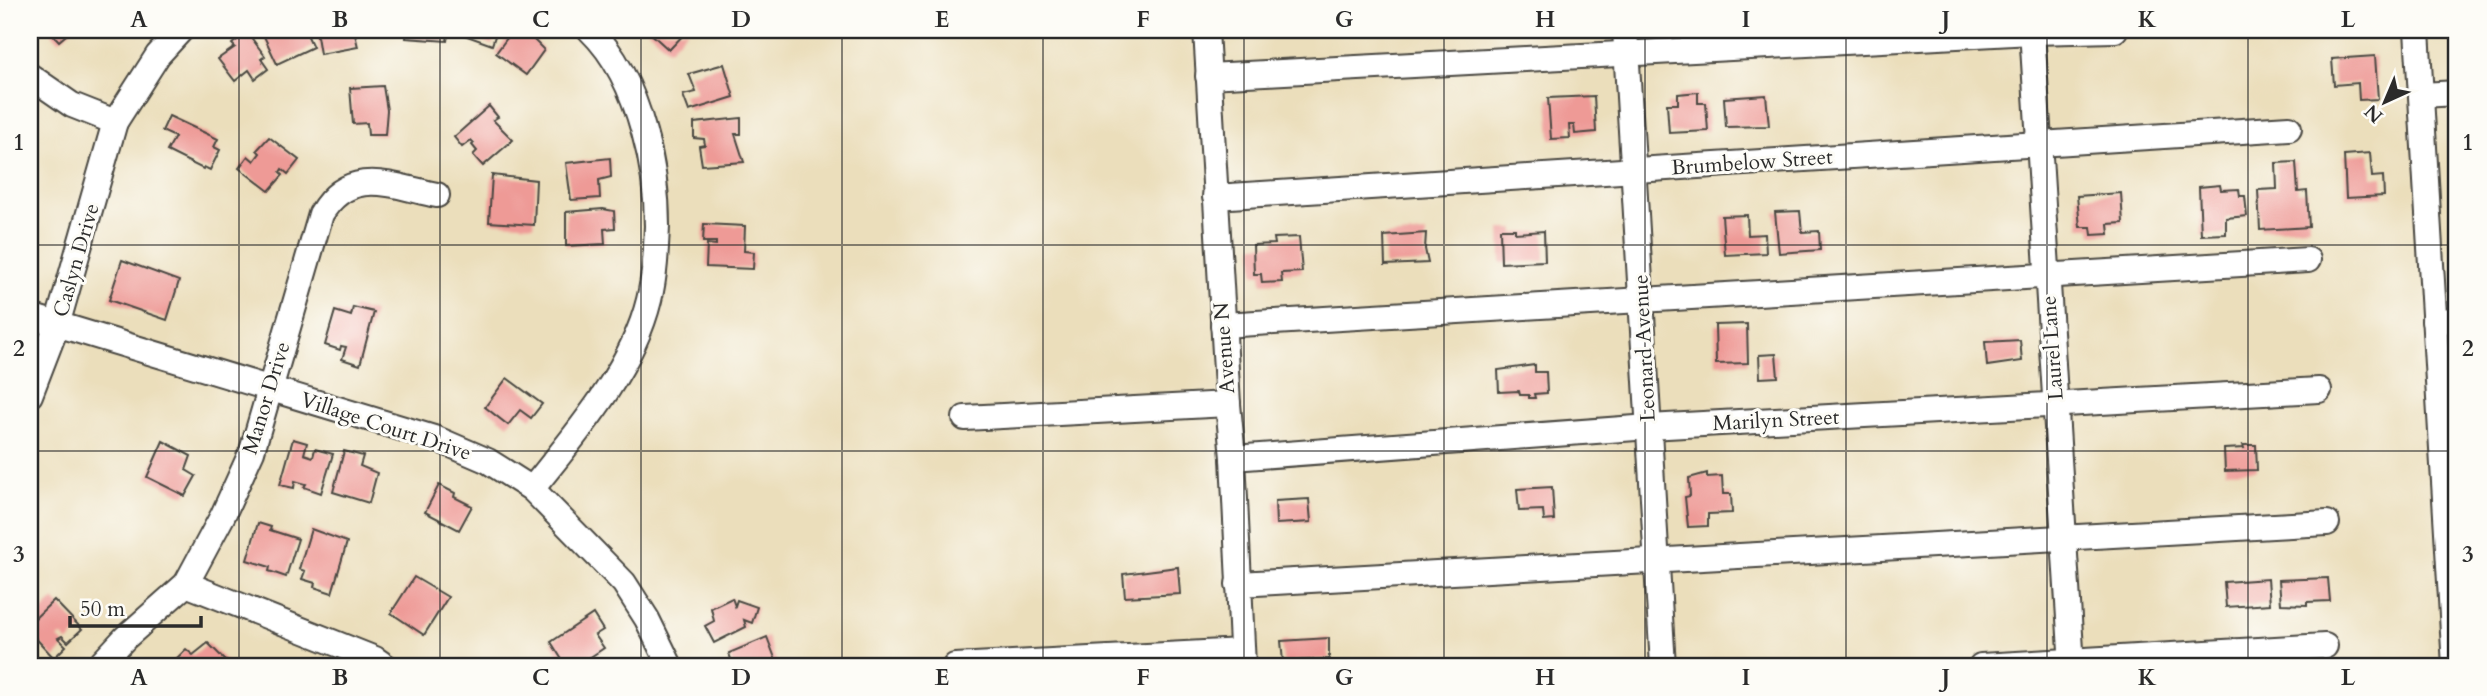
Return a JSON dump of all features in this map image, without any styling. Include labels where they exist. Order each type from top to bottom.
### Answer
[{"type":"street","name":"Caslyn Drive","points":[[30,395],[57,325],[115,122],[158,55],[181,30]]},
{"type":"street","name":"Avenue N","points":[[1206,30],[1243,659]]},
{"type":"street","points":[[1208,76],[1626,41],[2115,30]]},
{"type":"street","points":[[2417,30],[2446,320],[2455,666]]},
{"type":"street","points":[[532,489],[585,422],[638,333],[649,301],[656,257],[657,200],[650,151],[635,98],[595,31]]},
{"type":"street","name":"Laurel Lane","points":[[2032,31],[2072,663]]},
{"type":"street","name":"Leonard Avenue","points":[[1626,41],[1663,666]]},
{"type":"street","points":[[30,76],[72,105],[115,122]]},
{"type":"street","points":[[2422,95],[2457,93]]},
{"type":"street","name":"Brumbelow Street","points":[[1215,197],[2289,128]]},
{"type":"street","name":"Manor Drive","points":[[99,666],[125,638],[187,584],[223,515],[252,451],[321,214],[331,197],[351,186],[369,181],[437,195]]},
{"type":"street","points":[[1223,325],[2308,260]]},
{"type":"street","name":"Village Court Drive","points":[[30,316],[437,439],[488,461],[532,489],[624,583],[647,619],[670,666]]},
{"type":"street","name":"Marilyn Street","points":[[1233,458],[1649,427],[2319,390]]},
{"type":"street","points":[[965,418],[1228,404]]},
{"type":"street","points":[[1238,584],[2327,523]]},
{"type":"street","points":[[187,584],[376,659],[386,666]]},
{"type":"street","points":[[1981,666],[2072,663],[2325,646]]},
{"type":"street","points":[[955,666],[1243,659]]},
{"type":"building","points":[[49,30],[72,30],[59,41]]},
{"type":"building","points":[[261,30],[305,30],[313,47],[277,64]]},
{"type":"building","points":[[316,30],[354,30],[358,47],[320,54]]},
{"type":"building","points":[[407,30],[449,30],[447,41],[406,38]]},
{"type":"building","points":[[456,30],[497,30],[492,45]]},
{"type":"building","points":[[513,30],[528,38],[530,36],[544,50],[526,75],[496,53]]},
{"type":"building","points":[[647,30],[688,30],[669,50]]},
{"type":"building","points":[[247,32],[265,56],[261,59],[268,69],[255,79],[249,70],[235,81],[218,59],[235,47],[232,44]]},
{"type":"building","points":[[2375,56],[2378,99],[2359,100],[2358,83],[2334,85],[2332,59]]},
{"type":"building","points":[[724,64],[734,97],[689,111],[683,95],[696,92],[689,74]]},
{"type":"building","points":[[383,86],[387,110],[385,135],[368,135],[367,123],[353,124],[350,88]]},
{"type":"building","points":[[1698,92],[1698,103],[1706,103],[1708,131],[1669,133],[1667,104],[1678,104],[1678,94]]},
{"type":"building","points":[[1766,95],[1769,126],[1726,127],[1724,98]]},
{"type":"building","points":[[1594,96],[1596,132],[1575,134],[1574,125],[1569,125],[1570,138],[1551,139],[1548,98]]},
{"type":"building","points":[[489,106],[498,117],[493,120],[513,140],[483,166],[473,155],[477,151],[471,140],[462,147],[454,137]]},
{"type":"building","points":[[169,116],[218,139],[214,147],[220,150],[210,170],[167,151],[175,137],[162,131]]},
{"type":"building","points":[[741,118],[741,134],[735,134],[744,162],[702,165],[699,146],[705,145],[704,139],[694,138],[694,123]]},
{"type":"building","points":[[269,137],[299,160],[288,174],[282,169],[280,172],[283,175],[269,191],[239,168],[248,156],[254,161],[260,153],[257,150]]},
{"type":"building","points":[[2370,153],[2372,177],[2383,176],[2384,196],[2346,198],[2344,155]]},
{"type":"building","points":[[610,158],[611,177],[599,180],[600,198],[571,200],[566,163]]},
{"type":"building","points":[[2296,162],[2298,192],[2307,191],[2309,227],[2260,230],[2258,190],[2277,189],[2276,163]]},
{"type":"building","points":[[492,175],[536,180],[534,225],[489,222]]},
{"type":"building","points":[[2220,185],[2221,190],[2239,189],[2240,196],[2245,196],[2247,216],[2226,218],[2226,234],[2201,235],[2199,187]]},
{"type":"building","points":[[2121,193],[2123,223],[2108,224],[2109,234],[2092,235],[2091,227],[2080,227],[2077,196]]},
{"type":"building","points":[[603,209],[614,211],[615,228],[604,229],[605,244],[566,246],[566,212]]},
{"type":"building","points":[[1800,211],[1802,232],[1819,231],[1820,250],[1779,253],[1775,212]]},
{"type":"building","points":[[1747,215],[1748,235],[1765,234],[1766,253],[1725,255],[1722,216]]},
{"type":"building","points":[[704,224],[745,226],[744,251],[754,252],[753,269],[706,267],[707,244],[716,245],[716,242],[703,242]]},
{"type":"building","points":[[1500,229],[1515,229],[1515,233],[1544,231],[1545,261],[1501,263]]},
{"type":"building","points":[[1426,233],[1428,263],[1385,265],[1384,236]]},
{"type":"building","points":[[1299,237],[1302,272],[1281,273],[1282,282],[1262,283],[1261,274],[1254,274],[1253,245],[1275,244],[1274,238]]},
{"type":"building","points":[[122,260],[179,281],[167,320],[109,300]]},
{"type":"building","points":[[353,307],[374,312],[360,365],[342,359],[346,347],[341,346],[340,350],[325,345],[335,311],[351,316]]},
{"type":"building","points":[[1747,324],[1748,363],[1716,364],[1715,325]]},
{"type":"building","points":[[2020,340],[2022,361],[1987,366],[1985,342]]},
{"type":"building","points":[[1776,354],[1778,377],[1760,378],[1759,355]]},
{"type":"building","points":[[1535,365],[1535,372],[1546,372],[1547,393],[1534,394],[1535,398],[1529,398],[1529,395],[1520,395],[1519,391],[1499,392],[1498,370]]},
{"type":"building","points":[[507,378],[542,404],[531,418],[520,410],[508,425],[485,407]]},
{"type":"building","points":[[293,439],[307,443],[304,454],[313,457],[315,449],[333,454],[321,493],[295,481],[294,488],[280,485]]},
{"type":"building","points":[[163,441],[191,456],[186,470],[196,476],[185,496],[147,477]]},
{"type":"building","points":[[2243,445],[2256,445],[2257,470],[2225,471],[2224,449],[2244,448]]},
{"type":"building","points":[[344,451],[363,456],[360,466],[377,473],[369,503],[333,492]]},
{"type":"building","points":[[1707,473],[1707,477],[1722,476],[1723,494],[1731,494],[1732,513],[1708,514],[1708,526],[1688,527],[1685,497],[1690,496],[1689,478]]},
{"type":"building","points":[[439,485],[472,506],[459,530],[425,512]]},
{"type":"building","points":[[1552,487],[1554,520],[1544,521],[1543,510],[1519,511],[1517,489]]},
{"type":"building","points":[[1309,499],[1311,522],[1276,524],[1275,501]]},
{"type":"building","points":[[258,523],[298,539],[286,577],[269,571],[270,567],[247,560]]},
{"type":"building","points":[[311,529],[347,542],[332,593],[314,587],[315,583],[302,579],[305,571],[299,569]]},
{"type":"building","points":[[1178,567],[1180,594],[1125,597],[1123,574]]},
{"type":"building","points":[[414,577],[448,597],[424,635],[391,613]]},
{"type":"building","points":[[2328,578],[2330,601],[2307,602],[2307,605],[2281,604],[2279,580]]},
{"type":"building","points":[[2268,579],[2270,604],[2226,607],[2224,582]]},
{"type":"building","points":[[732,598],[735,606],[737,600],[757,607],[752,623],[744,620],[746,627],[714,643],[705,626],[714,621],[711,608]]},
{"type":"building","points":[[54,600],[82,629],[68,642],[62,636],[58,638],[66,646],[54,658],[30,632],[30,623]]},
{"type":"building","points":[[593,614],[603,630],[595,635],[604,648],[577,666],[566,666],[551,642]]},
{"type":"building","points":[[767,637],[778,666],[733,666],[729,653]]},
{"type":"building","points":[[1329,638],[1329,659],[1295,661],[1289,664],[1283,662],[1281,641]]},
{"type":"building","points":[[208,643],[229,664],[227,666],[178,666],[173,662],[186,649],[193,655]]}]
